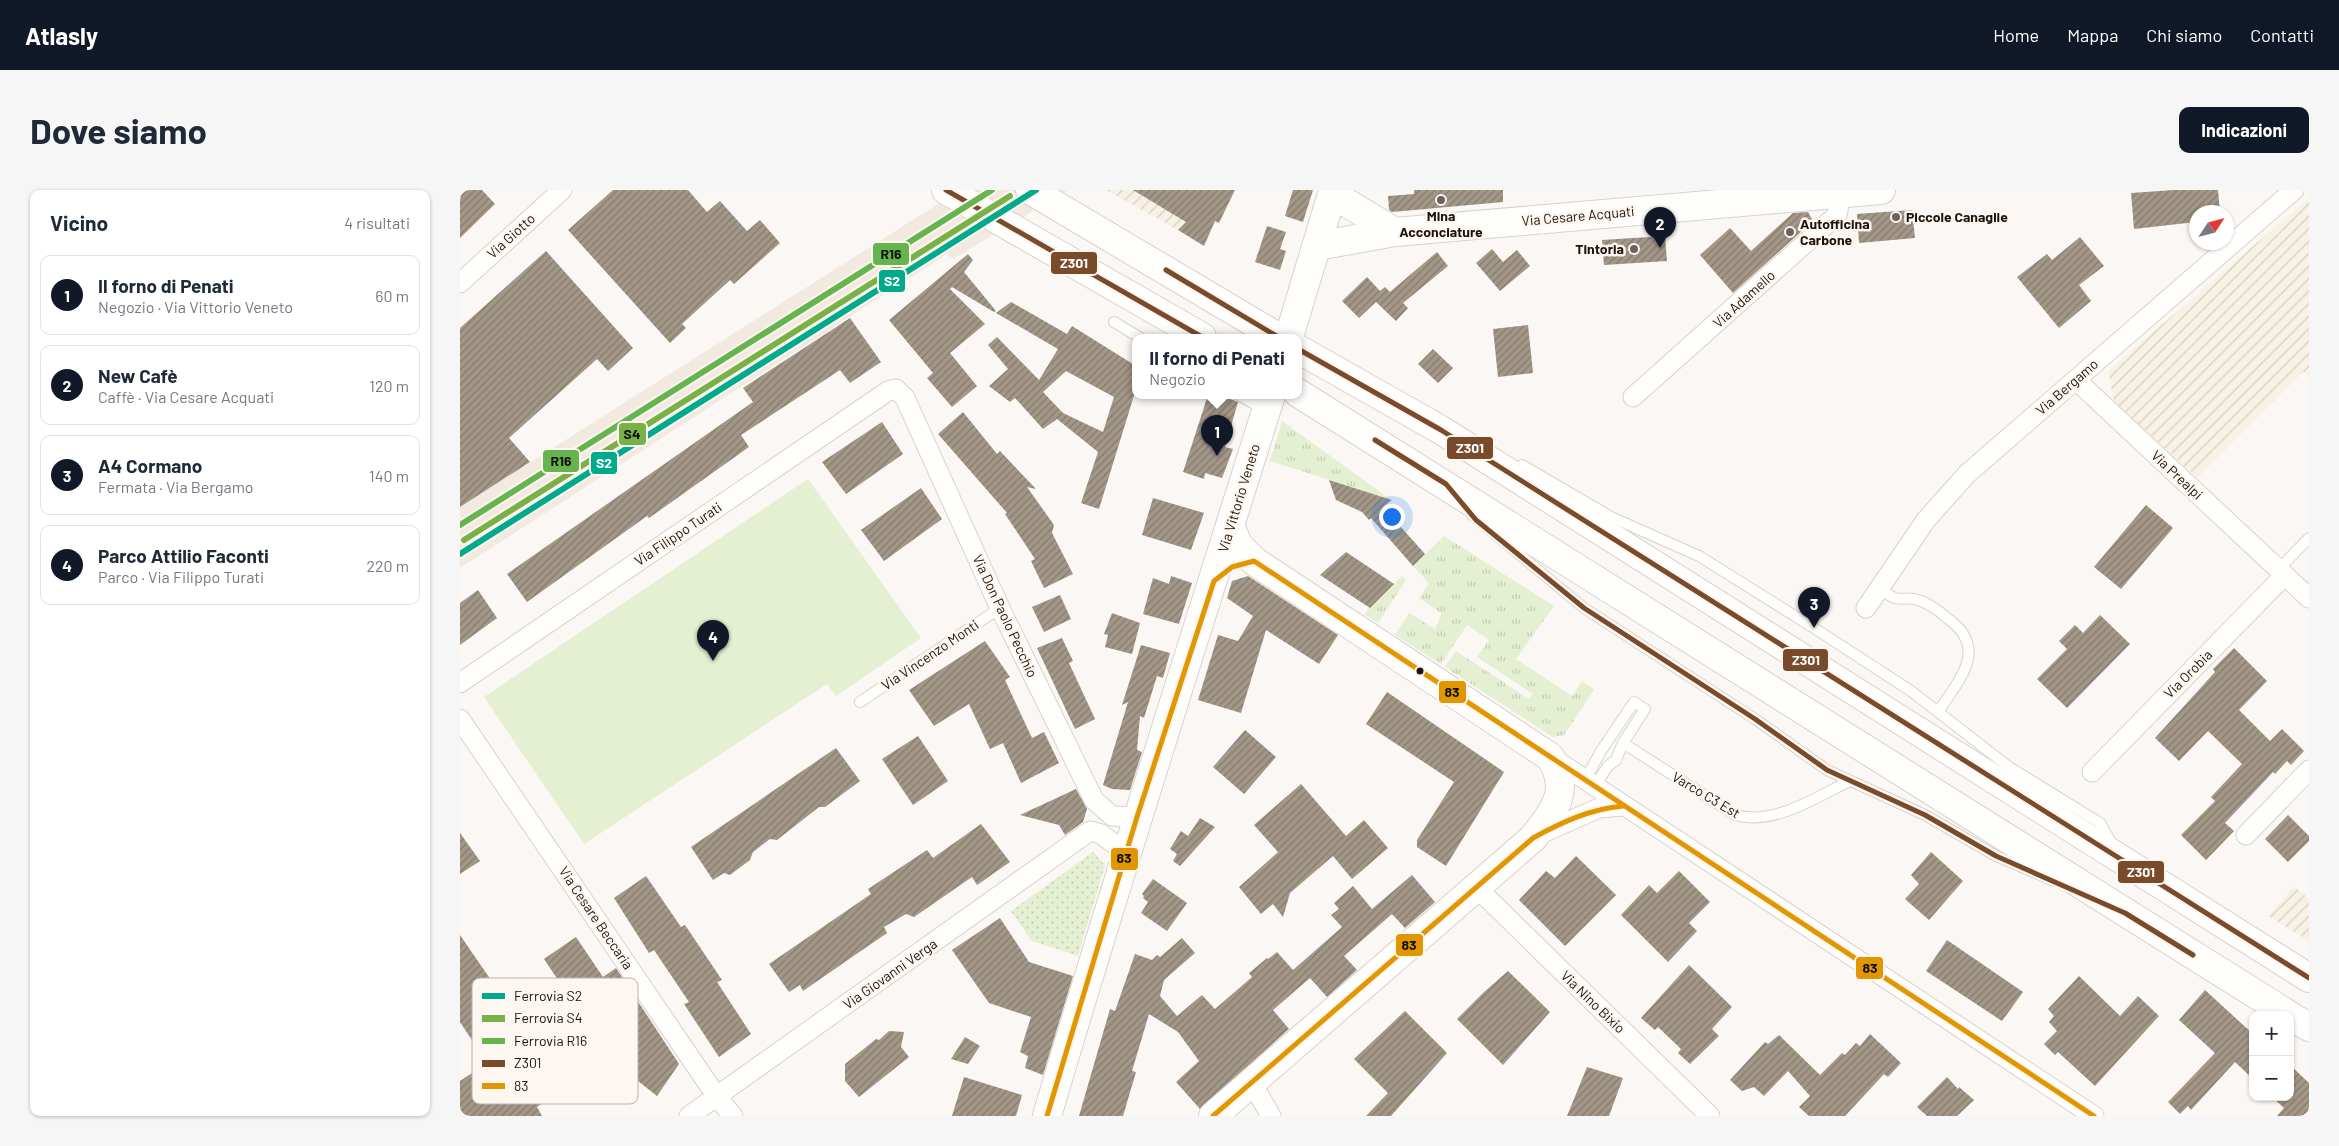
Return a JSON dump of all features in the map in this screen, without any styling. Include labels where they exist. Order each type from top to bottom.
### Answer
[{"type":"main road","name":"Via Cesare Acquati","points":[[1317,246],[1396,232],[1881,190]]},
{"type":"main road","points":[[950,192],[1197,334]]},
{"type":"main road","points":[[1290,334],[1333,192],[1396,232]]},
{"type":"main road","points":[[1040,195],[1275,334]]},
{"type":"main road","points":[[1302,350],[1441,430],[2309,978]]},
{"type":"main road","points":[[1302,395],[1446,484],[2283,1011]]},
{"type":"main road","name":"Via Vittorio Veneto","points":[[1047,1116],[1137,816],[1214,581],[1268,403]]},
{"type":"main road","points":[[1212,1116],[1533,838],[1550,816],[1560,797],[1558,771],[1550,757],[1254,561],[1238,545],[1230,525]]},
{"type":"main road","points":[[1214,581],[1233,564],[1241,561],[1254,561]]},
{"type":"main road","points":[[2294,1018],[2309,1028]]},
{"type":"street","name":"Via Giotto","points":[[460,283],[562,190]]},
{"type":"street","name":"Via Bergamo","points":[[1866,608],[1926,520],[1966,474],[2294,190]]},
{"type":"street","name":"Via Adamello","points":[[1633,397],[1837,215],[1841,193]]},
{"type":"street","name":"Via Prealpi","points":[[2076,380],[2309,598]]},
{"type":"street","name":"Via Don Paolo Pecchio","points":[[896,389],[905,398],[1000,608],[1094,800],[1112,816],[1137,816]]},
{"type":"street","name":"Via Filippo Turati","points":[[460,683],[888,391],[896,389]]},
{"type":"street","name":"Via Orobia","points":[[2092,772],[2281,573]]},
{"type":"street","name":"Via Cesare Beccaria","points":[[460,719],[636,978]]},
{"type":"street","points":[[1550,757],[2094,1116]]},
{"type":"street","points":[[2246,835],[2309,770]]},
{"type":"street","points":[[1094,800],[1095,814],[1090,831],[1101,834],[1126,852]]},
{"type":"street","points":[[1533,838],[1584,814],[1604,807],[1623,806]]},
{"type":"street","name":"Via Giovanni Verga","points":[[688,1116],[1090,831]]},
{"type":"street","name":"Via Nino Bixio","points":[[1476,887],[1710,1116]]},
{"type":"street","name":"Via Cesare Beccaria","points":[[638,981],[717,1097],[733,1116]]},
{"type":"street","points":[[1252,1083],[1271,1116]]},
{"type":"lane","points":[[1114,322],[1134,334]]},
{"type":"lane","points":[[1254,399],[1268,403]]},
{"type":"lane","points":[[1441,430],[1492,448]]},
{"type":"lane","points":[[1509,458],[1611,517],[1699,556],[1903,686],[2008,767],[2100,823],[2119,858]]},
{"type":"lane","points":[[1446,484],[1476,520],[1584,608],[1755,719],[1827,770],[1925,815],[1996,856],[2125,913]]},
{"type":"lane","points":[[2281,573],[2309,538]]},
{"type":"lane","points":[[1879,588],[1893,597],[1919,600],[1951,620],[1964,634],[1970,651],[1965,669],[1938,712]]},
{"type":"lane","name":"Via Vincenzo Monti","points":[[860,702],[1000,608]]},
{"type":"lane","points":[[1634,702],[1645,709],[1623,743],[1616,760],[1590,783],[1601,751],[1634,702]]},
{"type":"lane","name":"Varco C3 Est","points":[[1623,743],[1736,815],[1747,818],[1776,814],[1850,781]]},
{"type":"shaded area","points":[[960,190],[1068,190],[953,259],[947,254],[460,568],[460,507]]},
{"type":"shaded area","points":[[1106,190],[1222,190],[1178,230]]},
{"type":"shaded area","points":[[2309,198],[2309,377],[2303,371],[2197,477],[2114,402],[2108,371]]},
{"type":"shaded area","points":[[2294,886],[2309,899],[2309,941],[2268,916]]},
{"type":"green space","points":[[1282,421],[1390,499],[1270,461]]},
{"type":"green space","points":[[808,479],[921,638],[836,696],[827,684],[584,844],[484,697]]},
{"type":"green space","points":[[1444,536],[1554,606],[1516,659],[1572,696],[1582,681],[1594,690],[1564,735],[1553,737],[1445,667],[1456,651],[1529,699],[1533,694],[1477,657],[1489,640],[1467,625],[1441,664],[1395,635],[1409,613],[1435,629],[1442,614],[1419,598],[1429,583],[1413,566]]},
{"type":"green space","points":[[1402,576],[1406,580],[1378,623],[1364,614]]},
{"type":"green space","points":[[1093,852],[1105,865],[1078,956],[1032,941],[1011,911]]},
{"type":"building","points":[[460,190],[482,190],[495,204],[460,238]]},
{"type":"building","points":[[613,190],[688,190],[707,212],[720,201],[747,231],[760,220],[780,243],[734,284],[730,280],[682,324],[686,328],[670,343],[568,230]]},
{"type":"building","points":[[1133,190],[1235,190],[1219,223],[1215,221],[1204,246],[1178,230],[1186,222]]},
{"type":"building","points":[[1293,190],[1313,190],[1303,222],[1285,216]]},
{"type":"building","points":[[1414,190],[1503,190],[1503,202],[1392,212],[1389,210],[1388,196],[1414,194]]},
{"type":"building","points":[[2174,190],[2218,190],[2219,205],[2189,205],[2189,223],[2134,229],[2131,193]]},
{"type":"building","points":[[1912,210],[1915,238],[1859,243],[1857,214]]},
{"type":"building","points":[[1808,212],[1813,221],[1733,293],[1700,255],[1730,228],[1751,251],[1793,213]]},
{"type":"building","points":[[1267,226],[1286,232],[1280,249],[1286,251],[1280,270],[1255,262]]},
{"type":"building","points":[[1665,236],[1667,261],[1604,265],[1602,240]]},
{"type":"building","points":[[2080,237],[2104,266],[2079,285],[2091,301],[2059,328],[2017,277],[2047,254],[2052,260]]},
{"type":"building","points":[[1492,249],[1503,262],[1517,250],[1530,266],[1500,291],[1476,263]]},
{"type":"building","points":[[546,251],[633,348],[608,371],[597,359],[509,438],[530,462],[460,507],[460,328]]},
{"type":"building","points":[[1437,252],[1448,266],[1403,303],[1408,308],[1396,321],[1376,302],[1359,318],[1342,301],[1367,277],[1380,291],[1385,287],[1390,292]]},
{"type":"building","points":[[968,254],[973,260],[964,272],[996,311],[994,312],[952,287],[950,289],[985,324],[950,353],[977,386],[952,407],[927,378],[933,373],[889,320]]},
{"type":"building","points":[[1011,302],[1067,334],[1072,326],[1132,364],[1133,399],[1099,509],[1081,503],[1098,452],[1057,419],[1043,429],[1015,398],[1010,402],[989,386],[1008,369],[988,345],[997,337],[1039,380],[1058,349],[996,313]],"holes":[[[1066,371],[1114,397],[1103,432],[1063,413],[1043,392]]]},
{"type":"building","points":[[850,318],[881,362],[850,383],[840,370],[741,435],[749,447],[649,518],[647,516],[527,602],[507,574],[753,402],[743,388]]},
{"type":"building","points":[[1528,325],[1533,373],[1498,377],[1493,329]]},
{"type":"building","points":[[1433,349],[1453,368],[1438,383],[1418,364]]},
{"type":"building","points":[[1207,399],[1230,399],[1238,402],[1225,447],[1233,449],[1222,478],[1205,473],[1204,479],[1183,472]]},
{"type":"building","points":[[963,412],[997,454],[1000,451],[1036,489],[1027,487],[1054,525],[1052,533],[1073,574],[1044,588],[1031,561],[1035,559],[1005,514],[1007,513],[938,434]]},
{"type":"building","points":[[882,422],[903,454],[846,494],[822,462]]},
{"type":"building","points":[[1329,480],[1392,500],[1383,507],[1425,554],[1413,566],[1371,518],[1369,520],[1362,512],[1336,500]]},
{"type":"building","points":[[921,488],[942,519],[884,561],[861,530]]},
{"type":"building","points":[[1153,498],[1204,513],[1191,550],[1142,535]]},
{"type":"building","points":[[2146,505],[2173,528],[2121,589],[2094,567]]},
{"type":"building","points":[[1346,552],[1394,584],[1370,608],[1320,575]]},
{"type":"building","points":[[1171,576],[1192,583],[1179,624],[1143,614],[1153,578],[1169,584]]},
{"type":"building","points":[[1248,576],[1338,635],[1319,664],[1266,630],[1241,713],[1198,700],[1218,635],[1238,641],[1253,616],[1227,598],[1232,581]]},
{"type":"building","points":[[478,590],[497,618],[460,645],[460,603]]},
{"type":"building","points":[[1060,595],[1071,619],[1044,632],[1032,607]]},
{"type":"building","points":[[1112,613],[1140,623],[1132,654],[1105,647],[1108,635],[1104,634]]},
{"type":"building","points":[[2100,615],[2130,644],[2067,708],[2037,679],[2067,649],[2059,641],[2075,625],[2083,633]]},
{"type":"building","points":[[1062,638],[1073,661],[1069,663],[1095,719],[1075,729],[1037,648]]},
{"type":"building","points":[[985,641],[1010,677],[1005,680],[1032,738],[1044,732],[1059,763],[1021,783],[1003,743],[990,749],[969,704],[934,726],[909,690]]},
{"type":"building","points":[[1141,645],[1170,653],[1163,678],[1157,676],[1144,718],[1140,716],[1137,750],[1142,752],[1130,790],[1112,789],[1103,785],[1128,702],[1122,705]]},
{"type":"building","points":[[2234,648],[2267,681],[2239,710],[2270,741],[2282,729],[2304,751],[2291,765],[2287,761],[2275,774],[2273,772],[2225,823],[2234,831],[2206,860],[2181,835],[2215,801],[2211,797],[2242,764],[2208,731],[2179,761],[2155,738],[2215,672],[2213,669]]},
{"type":"building","points":[[1387,692],[1504,772],[1446,866],[1417,847],[1417,840],[1454,782],[1366,724]]},
{"type":"building","points":[[1245,730],[1276,757],[1244,794],[1213,767]]},
{"type":"building","points":[[918,736],[948,781],[913,805],[882,759]]},
{"type":"building","points":[[836,748],[860,781],[825,807],[819,807],[777,840],[770,839],[753,852],[750,860],[730,875],[724,873],[713,880],[691,847]]},
{"type":"building","points":[[1301,784],[1346,836],[1364,820],[1388,848],[1352,879],[1333,856],[1290,893],[1283,917],[1273,904],[1261,914],[1239,887],[1278,852],[1254,825]]},
{"type":"building","points":[[1076,789],[1087,809],[1083,822],[1065,835],[1059,825],[1020,815]]},
{"type":"building","points":[[2288,815],[2309,836],[2309,841],[2288,862],[2265,839]]},
{"type":"building","points":[[1200,818],[1215,827],[1180,866],[1173,861],[1177,854],[1170,849],[1181,831],[1188,836]]},
{"type":"building","points":[[981,824],[1010,862],[977,885],[972,877],[914,917],[906,914],[884,927],[887,933],[803,991],[800,985],[789,992],[769,964],[871,894],[868,889],[927,850],[933,858]]},
{"type":"building","points":[[460,833],[480,861],[460,874]]},
{"type":"building","points":[[1931,852],[1963,881],[1929,920],[1905,899],[1919,884],[1911,875]]},
{"type":"building","points":[[1576,856],[1616,895],[1565,946],[1519,900],[1546,871],[1555,878]]},
{"type":"building","points":[[1679,871],[1710,902],[1689,923],[1697,931],[1668,962],[1621,915],[1649,885],[1657,893]]},
{"type":"building","points":[[1412,875],[1435,902],[1405,928],[1392,914],[1344,956],[1357,970],[1327,997],[1310,978],[1273,1010],[1289,1029],[1200,1109],[1176,1082],[1199,1061],[1178,1032],[1149,1014],[1132,1071],[1136,1072],[1123,1116],[1079,1116],[1110,1009],[1115,1011],[1135,954],[1152,960],[1157,955],[1160,957],[1182,938],[1195,953],[1164,980],[1160,996],[1177,1016],[1202,995],[1215,1009],[1252,977],[1249,973],[1267,958],[1277,952],[1293,970],[1342,927],[1331,915],[1339,909],[1334,903],[1353,886],[1372,909]]},
{"type":"building","points":[[646,876],[681,927],[685,925],[722,980],[717,982],[751,1034],[719,1057],[684,1004],[689,1002],[654,950],[649,953],[614,898]]},
{"type":"building","points":[[1153,879],[1187,903],[1167,931],[1141,913],[1148,902],[1143,898],[1142,894]]},
{"type":"building","points":[[1000,918],[1029,962],[1073,976],[1043,1075],[1025,1068],[1028,1056],[1020,1052],[1031,1017],[989,1003],[952,950]]},
{"type":"building","points":[[460,935],[490,978],[472,978],[472,1040],[460,1022]]},
{"type":"building","points":[[576,937],[603,977],[616,968],[623,978],[557,978],[544,959]]},
{"type":"building","points":[[1947,940],[2023,992],[2002,1021],[1926,971]]},
{"type":"building","points":[[1689,965],[1732,1007],[1712,1029],[1719,1036],[1690,1064],[1678,1053],[1681,1049],[1658,1027],[1655,1030],[1641,1018]]},
{"type":"building","points":[[1508,971],[1550,1012],[1503,1065],[1457,1019]]},
{"type":"building","points":[[2079,976],[2120,1016],[2138,996],[2159,1016],[2095,1086],[2058,1052],[2055,1055],[2044,1044],[2057,1031],[2049,1022],[2054,1016],[2048,1009]]},
{"type":"building","points":[[2205,990],[2249,1030],[2249,1075],[2235,1062],[2191,1110],[2188,1106],[2180,1114],[2168,1102],[2215,1053],[2179,1020]]},
{"type":"building","points":[[638,1002],[679,1064],[657,1096],[638,1081]]},
{"type":"building","points":[[1405,1011],[1447,1053],[1391,1116],[1366,1116],[1388,1093],[1354,1059]]},
{"type":"building","points":[[889,1031],[904,1032],[901,1047],[909,1057],[859,1097],[845,1081],[845,1064]]},
{"type":"building","points":[[1870,1034],[1901,1063],[1888,1077],[1884,1074],[1845,1116],[1809,1116],[1799,1107],[1810,1096],[1788,1071],[1764,1096],[1754,1087],[1742,1091],[1730,1080],[1765,1042],[1768,1044],[1779,1035],[1820,1075],[1842,1053],[1845,1055],[1856,1043],[1860,1046]]},
{"type":"building","points":[[965,1037],[980,1046],[968,1064],[951,1059]]},
{"type":"building","points":[[1587,1067],[1623,1078],[1609,1116],[1567,1116]]},
{"type":"building","points":[[2294,1069],[2309,1083],[2309,1116],[2277,1116],[2284,1108],[2276,1101],[2294,1101]]},
{"type":"building","points":[[472,1073],[472,1104],[541,1104],[537,1107],[542,1116],[460,1116],[460,1081]]},
{"type":"building","points":[[964,1077],[1022,1095],[1016,1116],[952,1116]]},
{"type":"building","points":[[1947,1077],[1958,1089],[1959,1087],[1974,1100],[1957,1116],[1927,1116],[1917,1107]]},
{"type":"rail line","name":"R16","points":[[460,525],[992,190]]},
{"type":"rail line","name":"S2","points":[[460,554],[1036,190]]},
{"type":"rail line","name":"S4","points":[[464,540],[1010,196]]},
{"type":"transit line","name":"Z301","points":[[946,190],[1197,334]]},
{"type":"transit line","name":"Z301","points":[[1166,270],[1273,334]]},
{"type":"transit line","name":"Z301","points":[[1302,351],[1441,430],[2309,978]]},
{"type":"transit line","name":"Z301","points":[[1375,440],[1446,484],[1476,520],[1584,608],[1755,719],[1827,770],[1925,815],[1996,856],[2125,913],[2193,955]]},
{"type":"transit line","name":"83","points":[[1047,1116],[1137,817],[1214,581],[1232,567],[1254,561],[2094,1116]]},
{"type":"transit line","name":"83","points":[[1213,1116],[1533,838],[1576,817],[1599,810],[1623,806]]},
{"type":"place","name":"Mina Acconciature","points":[[1441,200]]},
{"type":"place","name":"Piccole Canaglie","points":[[1896,217]]},
{"type":"place","name":"Autofficina Carbone","points":[[1790,232]]},
{"type":"place","name":"New Cafè","points":[[1660,248]]},
{"type":"place","name":"Tintoria","points":[[1634,249]]},
{"type":"place","name":"Il forno di Penati","points":[[1217,456]]},
{"type":"place","name":"A4 Cormano","points":[[1814,628]]},
{"type":"place","name":"Parco Attilio Faconti","points":[[713,661]]}]
